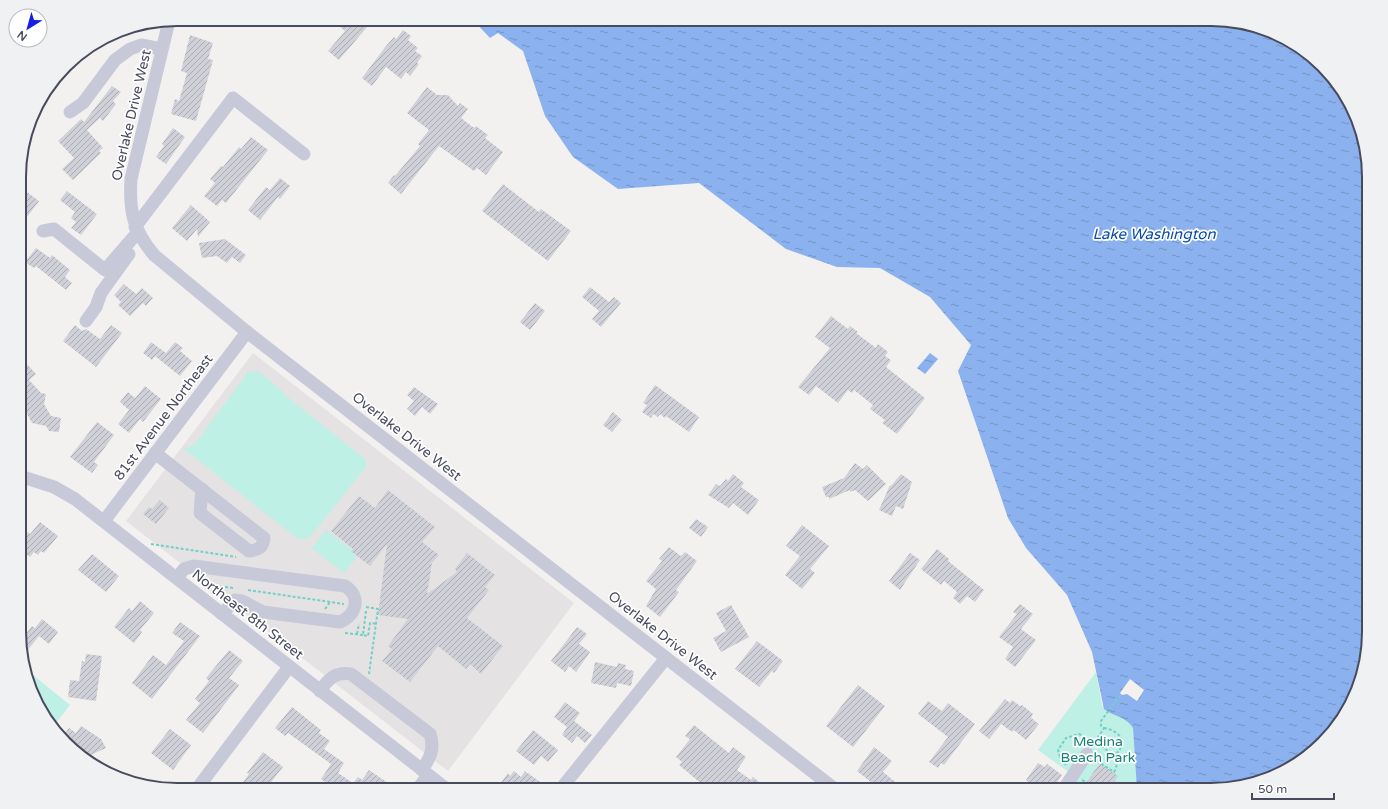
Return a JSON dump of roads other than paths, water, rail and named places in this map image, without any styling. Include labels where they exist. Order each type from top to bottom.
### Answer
[{"type":"street","name":"Overlake Drive West","points":[[168,26],[131,179],[130,199],[138,233],[154,255],[166,267],[248,332],[827,783]]},
{"type":"street","points":[[70,112],[83,103],[115,60],[130,49],[141,45],[162,49]]},
{"type":"street","points":[[86,321],[96,307],[101,293],[138,233],[233,98],[304,154]]},
{"type":"street","points":[[43,231],[54,229],[105,270],[138,233]]},
{"type":"street","name":"81st Avenue Northeast","points":[[104,521],[248,332]]},
{"type":"street","points":[[155,453],[202,489],[264,538],[263,544],[258,550],[249,551],[200,513],[202,489]]},
{"type":"street","name":"Northeast 8th Street","points":[[26,478],[54,487],[104,521],[320,691],[428,779]]},
{"type":"street","points":[[176,578],[184,569],[194,566],[345,586],[350,589],[356,600],[356,606],[350,616],[340,622],[263,612],[242,601],[235,600],[222,614]]},
{"type":"street","points":[[566,783],[666,658]]},
{"type":"street","points":[[201,783],[289,667]]},
{"type":"street","points":[[320,691],[331,677],[344,672],[351,674],[430,734],[432,740],[432,754],[428,779]]},
{"type":"street","points":[[1069,783],[1092,758]]},
{"type":"water","name":"Lake Washington","points":[[479,26],[1221,26],[1259,34],[1286,46],[1303,57],[1318,70],[1331,85],[1342,102],[1357,138],[1362,167],[1362,642],[1354,680],[1342,707],[1331,724],[1318,739],[1303,752],[1278,767],[1250,778],[1221,783],[1137,783],[1133,728],[1124,719],[1104,709],[1092,652],[1067,595],[1026,548],[1008,518],[958,371],[971,345],[930,297],[880,268],[837,267],[786,249],[699,183],[618,189],[573,157],[545,116],[523,51],[498,33],[490,38]]},
{"type":"water","points":[[930,353],[938,359],[925,374],[917,368]]},
{"type":"park label","name":"Medina Beach Park","points":[[1098,750]]}]
